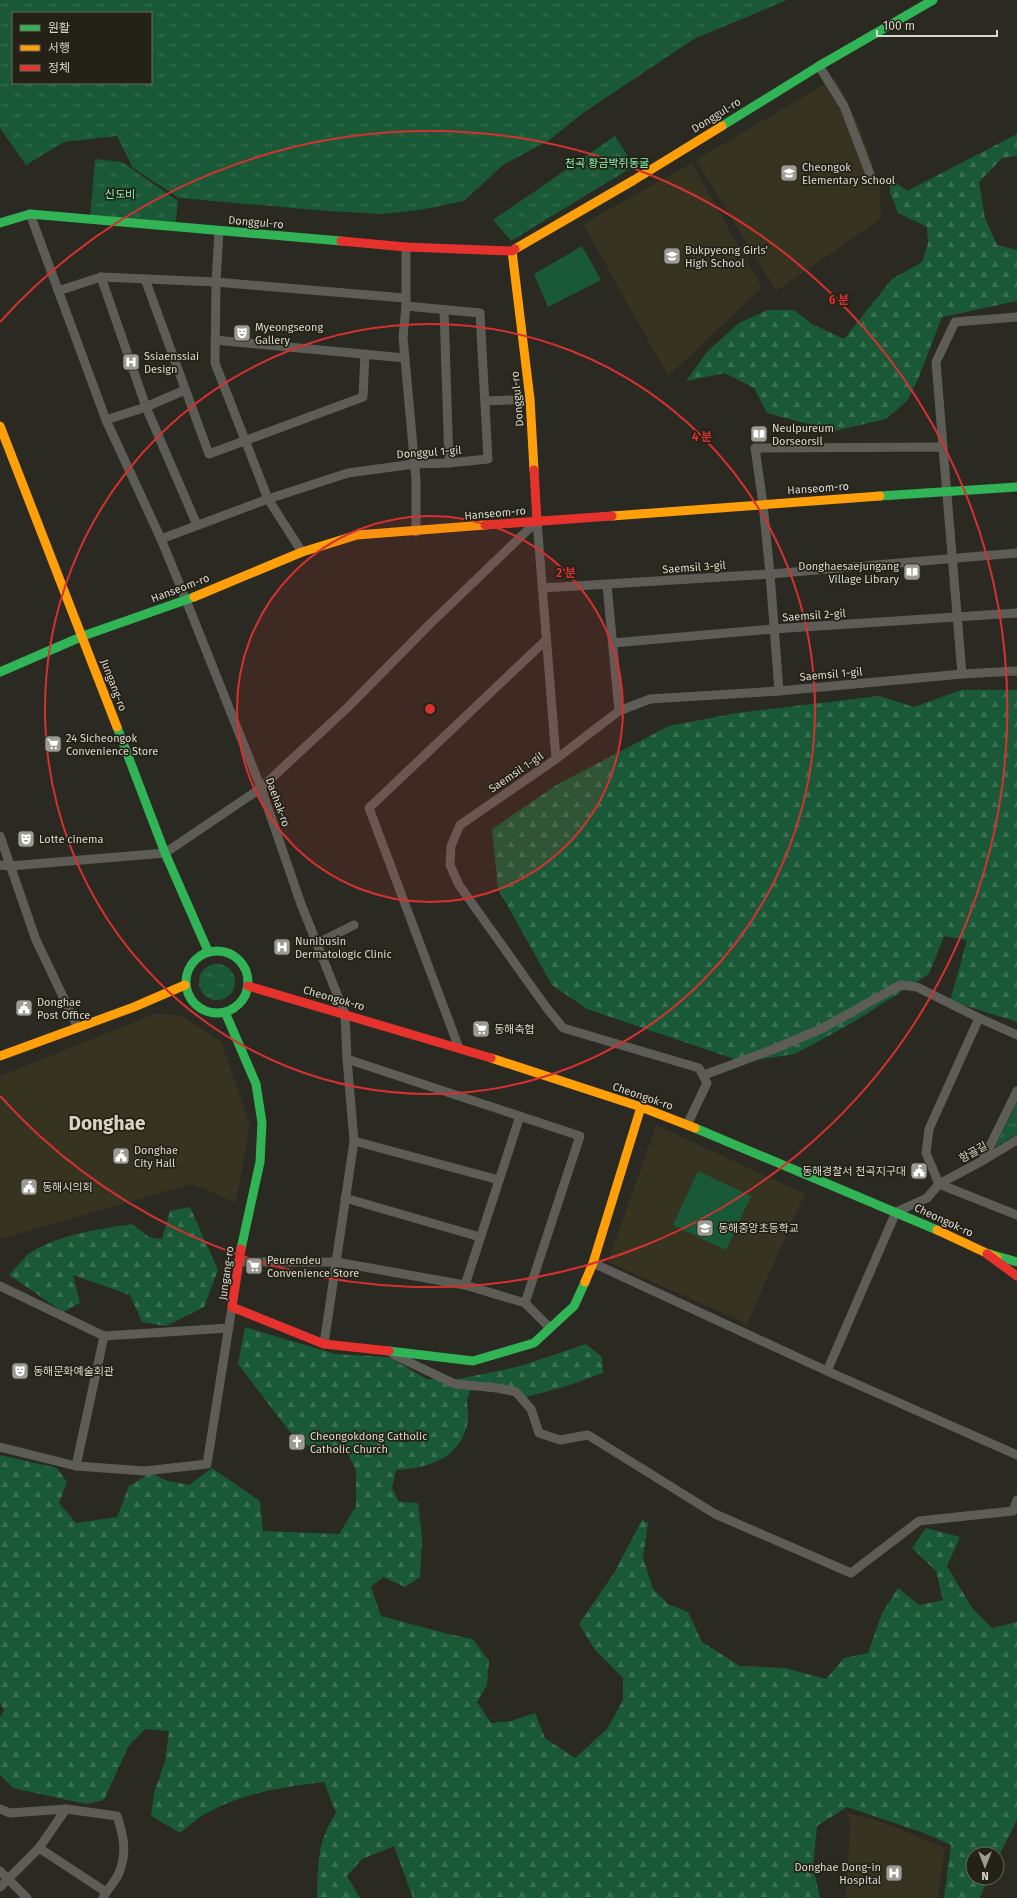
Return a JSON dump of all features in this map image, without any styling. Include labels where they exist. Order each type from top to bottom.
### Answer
[{"type":"street","name":"Donggul-ro","points":[[0,223],[30,214],[406,247],[512,251],[634,180],[819,66],[934,0]]},
{"type":"street","points":[[819,66],[844,106],[871,177]]},
{"type":"street","name":"Daehak-ro","points":[[30,214],[106,420],[161,539],[186,600],[261,788],[301,904],[318,943],[345,1014],[346,1059],[354,1141],[324,1344]]},
{"type":"street","points":[[219,231],[216,282],[215,363],[268,499],[302,552]]},
{"type":"street","points":[[406,247],[403,337],[416,480],[416,532]]},
{"type":"street","name":"Donggul-ro","points":[[512,251],[530,399],[537,522]]},
{"type":"street","points":[[58,291],[101,277],[146,407],[197,525]]},
{"type":"street","name":"Donggul 1-gil","points":[[101,277],[216,282],[405,302],[444,310],[480,313],[488,459],[448,463],[414,464],[348,473],[268,499],[161,539]]},
{"type":"street","points":[[145,279],[208,454],[244,439],[363,397],[365,354]]},
{"type":"street","points":[[444,310],[448,463]]},
{"type":"street","points":[[962,674],[936,362],[956,322],[1017,317]]},
{"type":"street","points":[[215,340],[405,358]]},
{"type":"street","points":[[106,420],[146,407],[185,390]]},
{"type":"street","points":[[485,401],[530,399]]},
{"type":"street","name":"Jungang-ro","points":[[0,426],[83,636],[165,853],[208,951]]},
{"type":"street","points":[[778,691],[770,574],[763,504],[755,448],[943,447]]},
{"type":"street","points":[[0,452],[10,449]]},
{"type":"street","name":"Hanseom-ro","points":[[0,672],[83,636],[186,600],[302,552],[356,535],[416,532],[763,504],[1017,487]]},
{"type":"street","points":[[537,522],[556,759]]},
{"type":"street","points":[[0,865],[10,866],[165,853],[261,788],[347,708],[430,624],[537,522]]},
{"type":"street","name":"Saemsil 3-gil","points":[[543,588],[770,574],[953,557],[1017,553]]},
{"type":"street","points":[[607,585],[619,711]]},
{"type":"street","name":"Saemsil 2-gil","points":[[613,643],[773,629],[1017,613]]},
{"type":"street","points":[[459,1048],[369,808],[546,640]]},
{"type":"street","name":"Saemsil 1-gil","points":[[704,1076],[699,1068],[563,1028],[546,1007],[459,885],[450,865],[451,846],[460,825],[556,759],[619,711],[650,699],[778,691],[962,674],[1017,671]]},
{"type":"street","points":[[0,836],[36,940],[78,1028]]},
{"type":"street","points":[[318,943],[354,926]]},
{"type":"street","points":[[220,950],[228,952],[238,958],[246,968],[248,979],[247,991],[240,1003],[225,1012],[213,1013],[197,1007],[188,996],[185,985],[188,968],[195,959],[208,951],[220,950]]},
{"type":"street","points":[[0,1056],[134,1007],[185,985]]},
{"type":"street","points":[[687,1124],[707,1083],[704,1076],[823,1028],[900,985],[917,987],[1017,1035]]},
{"type":"street","name":"Cheongok-ro","points":[[248,986],[459,1048],[641,1107],[687,1124],[896,1212],[1017,1268]]},
{"type":"street","name":"Jungang-ro","points":[[225,1012],[256,1084],[262,1123],[260,1162],[238,1262],[232,1307],[324,1344],[473,1361],[534,1343],[550,1328]]},
{"type":"street","points":[[980,1018],[929,1129],[926,1153],[939,1184],[1014,1211]]},
{"type":"street","points":[[346,1059],[580,1136],[525,1303]]},
{"type":"street","points":[[982,1161],[1017,1091]]},
{"type":"street","points":[[238,1262],[336,1262],[465,1285],[525,1303],[550,1328],[574,1306],[593,1263],[641,1107]]},
{"type":"street","points":[[465,1285],[520,1116]]},
{"type":"street","name":"항골길","points":[[896,1212],[927,1198],[939,1184],[1017,1140]]},
{"type":"street","points":[[354,1141],[499,1180]]},
{"type":"street","points":[[345,1198],[480,1237]]},
{"type":"street","points":[[827,1371],[896,1212]]},
{"type":"street","points":[[987,1254],[1017,1262]]},
{"type":"street","points":[[987,1254],[1017,1276]]},
{"type":"street","points":[[593,1263],[827,1371],[1017,1455]]},
{"type":"street","points":[[0,1286],[104,1336],[228,1328]]},
{"type":"street","points":[[0,1447],[76,1466],[145,1471],[207,1464],[232,1307]]},
{"type":"street","points":[[76,1466],[104,1336]]},
{"type":"street","points":[[386,1351],[456,1384],[498,1388],[516,1392],[531,1409],[540,1433],[560,1440],[588,1435],[716,1514],[852,1573],[919,1521],[1013,1511],[1017,1500]]},
{"type":"street","points":[[0,1809],[10,1813],[66,1809],[117,1816],[124,1839],[123,1857],[117,1876],[105,1895],[39,1848]]},
{"type":"street","points":[[0,1887],[39,1848],[66,1809]]},
{"type":"street","points":[[0,1871],[27,1898]]},
{"type":"shaded area","name":"Cheongok Elementary School","points":[[835,78],[862,132],[880,187],[881,219],[776,291],[696,160]]},
{"type":"shaded area","name":"Bukpyeong Girls' High School","points":[[692,163],[762,288],[668,376],[583,224]]},
{"type":"shaded area","points":[[154,1014],[180,1015],[221,1041],[250,1125],[236,1203],[192,1184],[0,1239],[0,1076]]},
{"type":"shaded area","name":"동해중앙초등학교","points":[[656,1125],[805,1194],[747,1324],[608,1262]]},
{"type":"shaded area","name":"Donghae Dong-in Hospital","points":[[847,1813],[882,1822],[945,1848],[938,1898],[846,1898],[850,1824]]},
{"type":"green space","points":[[0,0],[787,0],[694,39],[583,113],[548,141],[503,165],[464,201],[420,210],[381,214],[179,198],[133,168],[117,136],[64,142],[26,165],[0,128]]},
{"type":"green space","points":[[1017,134],[1017,156],[1002,158],[979,182],[985,218],[997,245],[1017,250],[1017,301],[942,317],[918,379],[907,401],[886,419],[834,431],[767,413],[754,388],[725,373],[686,381],[707,352],[739,323],[768,310],[794,310],[812,324],[844,339],[892,279],[922,262],[928,244],[927,227],[898,213],[890,192],[890,177],[907,191]]},
{"type":"green space","name":"천곡 황금박쥐동굴","points":[[615,136],[634,166],[511,241],[493,220]]},
{"type":"green space","name":"신도비","points":[[95,159],[122,162],[178,201],[175,227],[90,219]]},
{"type":"green space","points":[[582,246],[601,280],[548,307],[534,274]]},
{"type":"green space","points":[[961,690],[1017,690],[1017,1022],[950,1001],[967,940],[944,936],[929,974],[852,1023],[795,1054],[743,1062],[587,1009],[552,985],[498,889],[492,829],[558,784],[669,726],[737,713],[879,696],[914,707]]},
{"type":"green space","points":[[217,964],[227,967],[232,972],[235,982],[232,992],[227,997],[217,1000],[207,997],[202,992],[199,982],[202,972],[207,967]]},
{"type":"green space","points":[[1017,1102],[1017,1134],[994,1148]]},
{"type":"green space","points":[[698,1171],[751,1196],[726,1250],[673,1225]]},
{"type":"green space","points":[[190,1207],[218,1270],[204,1307],[166,1326],[142,1322],[130,1295],[73,1275],[80,1303],[63,1312],[9,1275],[23,1259],[33,1251],[56,1240],[81,1233],[132,1224],[149,1237],[162,1239],[170,1211]]},
{"type":"green space","points":[[245,1327],[335,1354],[388,1357],[427,1379],[458,1379],[503,1370],[524,1365],[586,1344],[602,1357],[603,1373],[564,1387],[526,1397],[471,1389],[467,1400],[468,1418],[465,1433],[459,1444],[452,1452],[421,1467],[396,1470],[392,1488],[399,1502],[418,1503],[422,1538],[420,1577],[405,1587],[383,1577],[371,1587],[381,1616],[448,1634],[473,1639],[489,1661],[487,1685],[477,1702],[491,1723],[511,1721],[535,1713],[545,1738],[575,1758],[607,1729],[623,1700],[623,1678],[595,1650],[579,1624],[614,1573],[642,1520],[648,1523],[643,1557],[653,1589],[668,1604],[688,1612],[702,1642],[740,1666],[785,1668],[826,1679],[844,1658],[868,1653],[882,1613],[898,1588],[919,1605],[943,1600],[936,1571],[912,1548],[926,1528],[960,1537],[947,1566],[972,1608],[992,1628],[1017,1622],[1017,1820],[1004,1846],[965,1846],[965,1886],[985,1886],[980,1898],[944,1898],[951,1845],[924,1833],[847,1807],[817,1826],[813,1867],[820,1898],[413,1898],[394,1846],[362,1859],[347,1876],[360,1898],[317,1898],[318,1864],[322,1844],[325,1834],[336,1813],[324,1782],[263,1792],[233,1801],[202,1816],[180,1833],[151,1816],[154,1793],[165,1761],[169,1731],[145,1729],[128,1747],[104,1800],[86,1804],[13,1788],[0,1775],[0,1717],[4,1711],[0,1703],[0,1455],[57,1468],[67,1482],[59,1503],[76,1523],[117,1517],[129,1486],[151,1473],[165,1480],[189,1485],[212,1468],[260,1501],[263,1531],[339,1534],[356,1506],[356,1470],[347,1452],[318,1453],[290,1432],[238,1364]]},
{"type":"traffic: fast","points":[[722,126],[819,66],[933,0]]},
{"type":"traffic: fast","points":[[0,223],[30,214],[341,241]]},
{"type":"traffic: fast","points":[[880,496],[1017,487]]},
{"type":"traffic: fast","points":[[0,672],[83,636],[194,597]]},
{"type":"traffic: fast","points":[[117,727],[165,853],[208,951]]},
{"type":"traffic: fast","points":[[211,951],[223,951],[239,960],[246,970],[248,982],[246,994],[239,1004],[223,1013],[211,1013],[200,1008],[191,999],[186,988],[186,976],[191,965],[200,956],[211,951]]},
{"type":"traffic: fast","points":[[225,1012],[256,1084],[262,1123],[260,1162],[241,1249]]},
{"type":"traffic: fast","points":[[695,1128],[937,1230]]},
{"type":"traffic: fast","points":[[990,1254],[1017,1262]]},
{"type":"traffic: fast","points":[[389,1351],[473,1361],[534,1343],[574,1306],[585,1282]]},
{"type":"traffic: slow","points":[[515,249],[634,180],[722,126]]},
{"type":"traffic: slow","points":[[512,251],[530,399],[534,470]]},
{"type":"traffic: slow","points":[[0,426],[117,727]]},
{"type":"traffic: slow","points":[[612,516],[880,496]]},
{"type":"traffic: slow","points":[[194,597],[302,552],[357,535],[485,525]]},
{"type":"traffic: slow","points":[[0,1056],[134,1007],[185,985]]},
{"type":"traffic: slow","points":[[491,1058],[641,1107],[695,1128]]},
{"type":"traffic: slow","points":[[585,1282],[593,1263],[641,1107]]},
{"type":"traffic: slow","points":[[937,1230],[997,1258]]},
{"type":"traffic: jam","points":[[341,241],[406,247],[512,251],[515,249]]},
{"type":"traffic: jam","points":[[534,470],[537,521]]},
{"type":"traffic: jam","points":[[485,525],[612,516]]},
{"type":"traffic: jam","points":[[248,986],[491,1058]]},
{"type":"traffic: jam","points":[[241,1249],[232,1307],[324,1344],[389,1351]]},
{"type":"traffic: jam","points":[[987,1254],[1017,1276]]},
{"type":"place","name":"Cheongok Elementary School","points":[[789,173]]},
{"type":"place","name":"Bukpyeong Girls' High School","points":[[672,256]]},
{"type":"place","name":"Myeongseong Gallery","points":[[242,333]]},
{"type":"place","name":"Ssiaenssiai Design","points":[[131,362]]},
{"type":"place","name":"Neulpureum Dorseorsil","points":[[759,434]]},
{"type":"place","name":"Donghaesaejungang Village Library","points":[[912,572]]},
{"type":"place","name":"24 Sicheongok Convenience Store","points":[[53,744]]},
{"type":"place","name":"Lotte cinema","points":[[26,839]]},
{"type":"place","name":"Nunibusin Dermatologic Clinic","points":[[282,947]]},
{"type":"place","name":"Donghae Post Office","points":[[24,1008]]},
{"type":"place","name":"동해축협","points":[[481,1029]]},
{"type":"place","name":"Donghae City Hall","points":[[121,1156]]},
{"type":"place","name":"동해경찰서 천곡지구대","points":[[919,1171]]},
{"type":"place","name":"동해시의회","points":[[29,1187]]},
{"type":"place","name":"동해중앙초등학교","points":[[705,1228]]},
{"type":"place","name":"Peurendeu Convenience Store","points":[[254,1266]]},
{"type":"place","name":"동해문화예술회관","points":[[20,1371]]},
{"type":"place","name":"Cheongokdong Catholic Catholic Church","points":[[297,1442]]},
{"type":"place","name":"Donghae Dong-in Hospital","points":[[894,1873]]},
{"type":"district","name":"Donghae","points":[[107,1123]]}]
